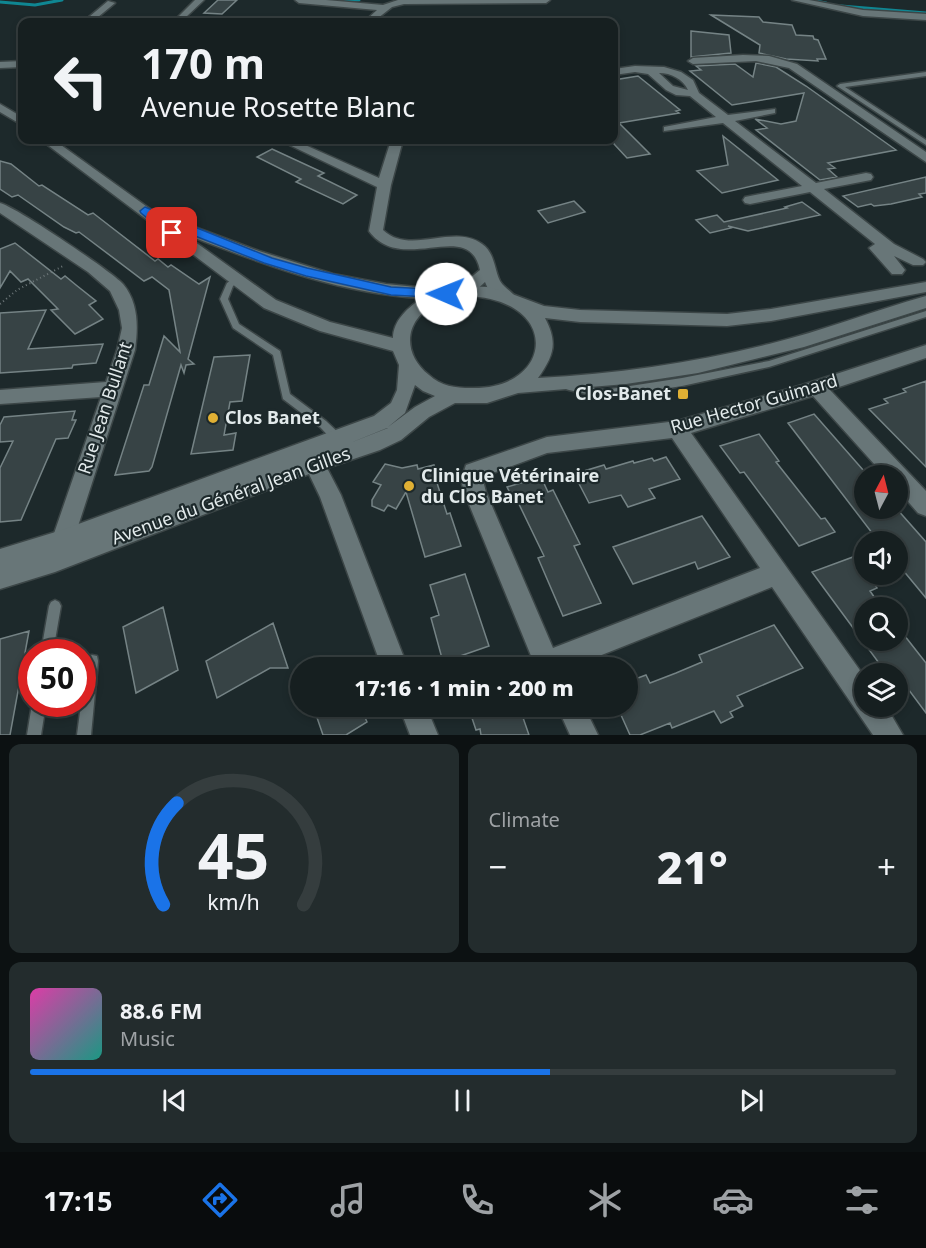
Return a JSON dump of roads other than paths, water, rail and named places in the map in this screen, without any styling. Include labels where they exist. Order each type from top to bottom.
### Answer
[{"type":"street","points":[[182,18],[187,9],[200,0]]},
{"type":"street","points":[[299,0],[384,8]]},
{"type":"street","points":[[373,18],[388,4],[417,1],[546,0]]},
{"type":"street","points":[[796,0],[863,13],[926,17]]},
{"type":"street","points":[[92,18],[111,3]]},
{"type":"street","points":[[693,61],[748,57],[793,66],[926,158]]},
{"type":"street","points":[[0,65],[18,64]]},
{"type":"street","points":[[618,71],[635,69],[673,71],[692,86],[688,93]]},
{"type":"street","points":[[652,71],[671,90],[688,93],[809,188],[889,247],[922,262]]},
{"type":"street","points":[[0,107],[18,119]]},
{"type":"street","points":[[668,129],[771,111]]},
{"type":"street","points":[[53,144],[270,304],[281,318],[317,336],[403,357]]},
{"type":"street","points":[[294,144],[384,185]]},
{"type":"street","points":[[396,144],[384,185],[376,231],[391,243],[409,246],[457,241],[481,250],[488,260],[488,272],[495,287],[541,326],[545,339],[545,352],[540,365],[531,376],[517,386]]},
{"type":"street","points":[[750,201],[866,177]]},
{"type":"street","points":[[809,188],[884,254],[896,278]]},
{"type":"street","name":"Rue Jean Bullant","points":[[0,207],[93,268],[117,288],[128,310],[130,328],[126,350],[59,551]]},
{"type":"street","points":[[145,211],[268,261],[342,282],[406,294],[487,292],[544,312],[580,316],[727,320],[771,315],[926,287]]},
{"type":"street","points":[[896,278],[922,262]]},
{"type":"street","points":[[465,291],[488,272]]},
{"type":"street","points":[[709,319],[896,278],[926,279]]},
{"type":"street","points":[[446,294],[430,300],[407,320],[401,332],[403,357],[418,379],[434,388],[453,395],[487,396],[517,386],[561,384],[661,372],[736,358],[804,341],[926,302]]},
{"type":"street","name":"Rue Hector Guimard","points":[[546,657],[475,492],[471,480],[473,471],[547,445],[677,429],[926,351]]},
{"type":"street","name":"Avenue du Général Jean Gilles","points":[[0,577],[266,464],[381,422],[398,408],[406,390],[403,357]]},
{"type":"street","points":[[816,387],[926,506]]},
{"type":"street","points":[[0,397],[113,389]]},
{"type":"street","name":"Avenue du Général Jean Gilles","points":[[0,560],[59,551],[314,464],[394,434],[422,412],[453,395]]},
{"type":"street","points":[[677,429],[854,684]]},
{"type":"street","points":[[336,440],[314,454],[314,464],[330,495],[391,657]]},
{"type":"street","points":[[569,657],[778,573]]},
{"type":"street","points":[[417,717],[424,735]]},
{"type":"street","points":[[575,717],[584,735]]},
{"type":"street","points":[[877,717],[889,735]]},
{"type":"lane","points":[[926,74],[840,86],[926,143]]},
{"type":"lane","points":[[236,280],[230,285],[224,299],[236,326],[277,353],[286,396],[323,424],[336,440]]},
{"type":"lane","points":[[561,384],[604,394],[682,382],[769,364],[926,314]]},
{"type":"lane","points":[[49,639],[55,606]]},
{"type":"lane","points":[[34,735],[37,717]]},
{"type":"lane","points":[[84,735],[86,717]]},
{"type":"waterway","points":[[0,2],[35,5],[62,0]]},
{"type":"waterway","points":[[331,1],[359,0]]},
{"type":"waterway","points":[[810,0],[826,3]]},
{"type":"waterway","points":[[841,6],[926,13]]},
{"type":"place","name":"Clos-Banet","points":[[683,394]]},
{"type":"place","name":"Clos Banet","points":[[213,418]]},
{"type":"place","name":"Clinique Vétérinaire du Clos Banet","points":[[409,486]]}]
